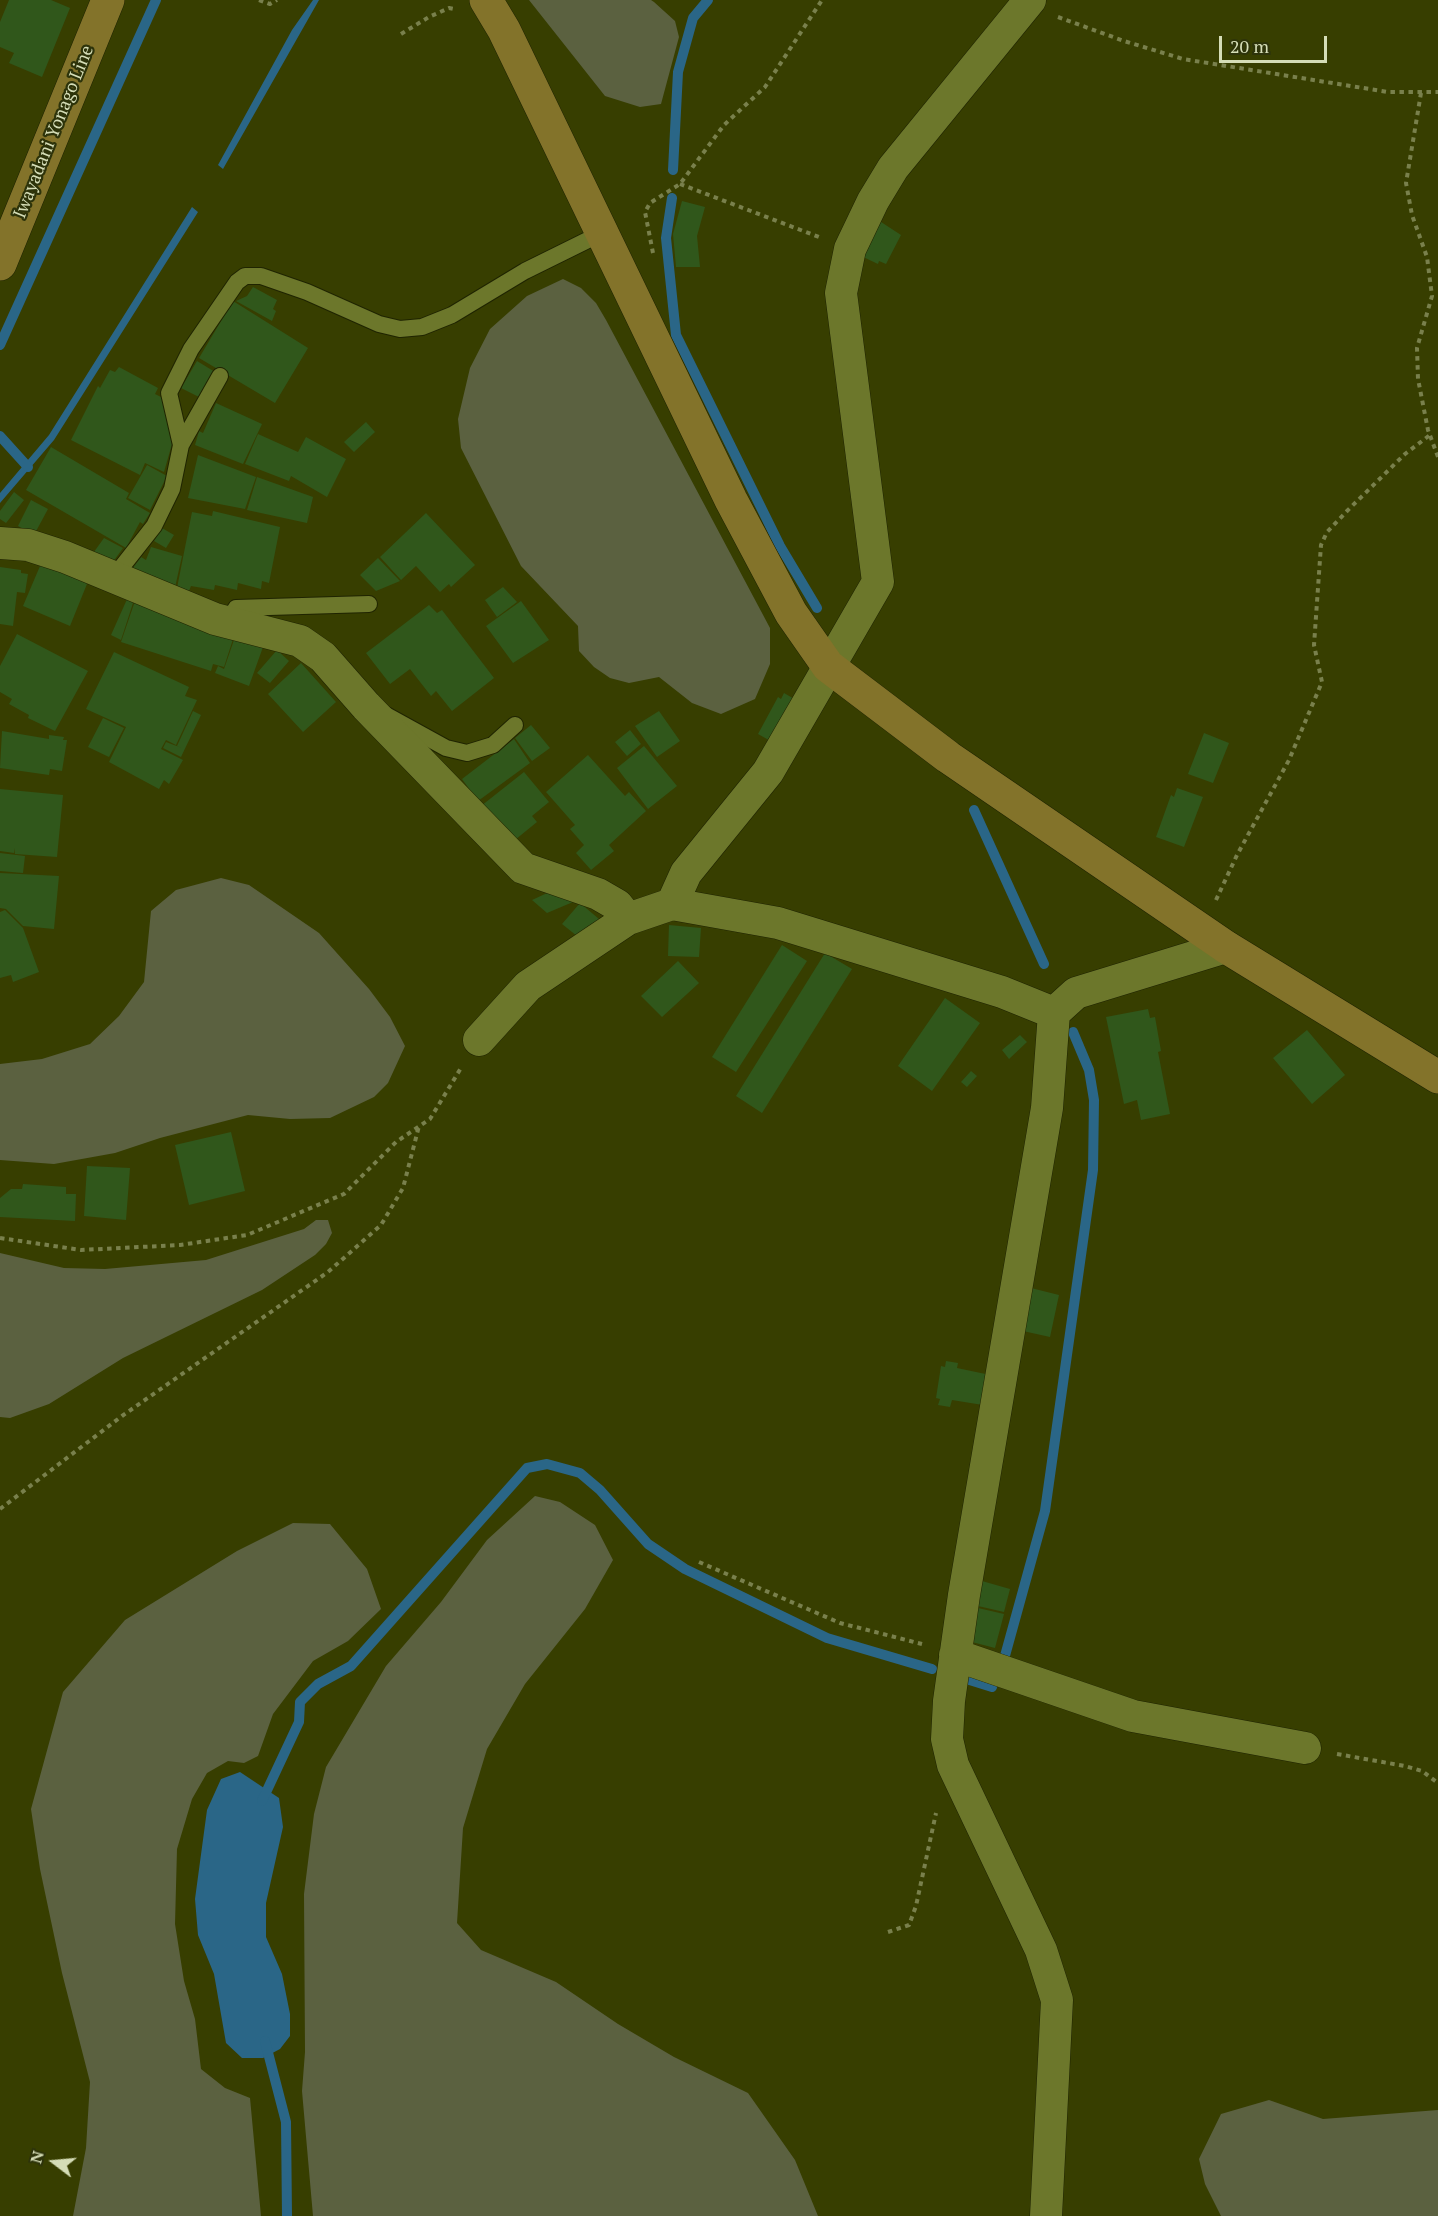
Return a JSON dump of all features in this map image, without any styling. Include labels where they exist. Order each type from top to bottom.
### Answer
[{"type":"street","name":"Iwayadani Yonago Line","points":[[0,264],[108,0]]},
{"type":"street","points":[[672,904],[686,873],[768,771],[878,582],[842,304],[844,267],[850,249],[873,201],[893,168],[1029,3]]},
{"type":"street","points":[[474,5],[504,30],[731,500],[791,613],[828,666],[948,757],[1214,939],[1438,1077]]},
{"type":"street","points":[[0,543],[28,545],[56,554],[227,622],[300,641],[323,657],[366,706],[523,868],[598,894],[617,905],[628,920]]},
{"type":"street","points":[[479,1040],[528,986],[628,920],[672,904],[778,923],[1002,992],[1054,1013]]},
{"type":"street","points":[[1046,2216],[1057,2000],[1041,1950],[952,1765],[947,1739],[955,1655],[1047,1108],[1054,1013],[1076,993],[1214,939]]},
{"type":"street","points":[[955,1655],[1133,1716],[1305,1748]]},
{"type":"lane","points":[[181,444],[169,393],[191,349],[237,282],[245,276],[261,276],[308,292],[379,324],[400,329],[422,327],[452,315],[525,271],[603,233]]},
{"type":"lane","points":[[113,578],[154,526],[172,489],[181,444],[220,376]]},
{"type":"lane","points":[[227,622],[236,608],[369,604]]},
{"type":"lane","points":[[366,706],[399,720],[446,748],[467,753],[493,745],[515,725]]},
{"type":"path","points":[[259,0],[270,4],[277,0]]},
{"type":"path","points":[[653,254],[645,212],[659,196],[680,183],[724,125],[765,87],[822,0]]},
{"type":"path","points":[[1029,3],[1124,42],[1183,59],[1388,92],[1438,92]]},
{"type":"path","points":[[401,34],[449,8],[474,5]]},
{"type":"path","points":[[1421,92],[1406,183],[1412,215],[1427,257],[1432,296],[1417,348],[1418,379],[1430,435],[1438,457]]},
{"type":"path","points":[[680,183],[850,249]]},
{"type":"path","points":[[1214,939],[1237,855],[1289,760],[1322,682],[1314,645],[1318,555],[1321,545],[1327,532],[1347,511],[1405,454],[1430,435]]},
{"type":"path","points":[[0,1238],[81,1250],[180,1245],[247,1235],[344,1194],[396,1142],[430,1119],[479,1040]]},
{"type":"path","points":[[0,1509],[122,1416],[328,1272],[381,1225],[404,1188],[419,1126]]},
{"type":"path","points":[[699,1562],[840,1623],[936,1648],[948,1648],[955,1655]]},
{"type":"path","points":[[1305,1748],[1405,1766],[1422,1771],[1438,1783]]},
{"type":"path","points":[[888,1932],[909,1925],[913,1916],[945,1779],[952,1765]]},
{"type":"green space","points":[[529,0],[651,0],[654,2],[675,21],[679,37],[661,104],[640,107],[605,96]]},
{"type":"green space","points":[[563,279],[581,288],[596,303],[770,628],[770,664],[755,699],[721,714],[692,703],[659,677],[629,683],[610,678],[594,667],[579,651],[578,626],[521,566],[461,448],[458,419],[470,368],[490,329],[527,296]]},
{"type":"green space","points":[[221,878],[249,885],[319,933],[369,989],[390,1017],[405,1046],[388,1083],[374,1097],[330,1118],[290,1119],[248,1115],[160,1138],[115,1153],[54,1164],[0,1160],[0,1064],[42,1059],[90,1044],[119,1016],[144,982],[151,911],[176,890]]},
{"type":"green space","points":[[316,1220],[328,1220],[332,1233],[326,1244],[315,1255],[262,1290],[123,1358],[49,1404],[10,1418],[0,1417],[0,1253],[64,1268],[105,1269],[206,1260],[304,1229]]},
{"type":"green space","points":[[535,1496],[560,1502],[595,1525],[613,1560],[585,1609],[525,1684],[487,1749],[463,1828],[457,1923],[481,1950],[556,1982],[618,2024],[674,2057],[748,2093],[795,2160],[818,2216],[313,2216],[302,2091],[305,2052],[304,1894],[314,1814],[326,1767],[386,1666],[441,1602],[487,1540]]},
{"type":"green space","points":[[293,1523],[330,1524],[367,1569],[381,1609],[348,1641],[313,1661],[273,1714],[258,1756],[244,1763],[228,1761],[207,1773],[192,1799],[177,1849],[175,1924],[184,1981],[195,2019],[201,2069],[225,2088],[250,2098],[261,2216],[73,2216],[86,2148],[90,2082],[62,1973],[40,1869],[31,1809],[63,1692],[125,1620],[237,1551]]},
{"type":"green space","points":[[1269,2100],[1323,2119],[1438,2110],[1438,2216],[1221,2216],[1205,2184],[1199,2159],[1221,2114]]},
{"type":"water","points":[[313,0],[319,0],[223,169],[218,165],[292,30]]},
{"type":"water","points":[[192,207],[198,212],[54,440],[0,503],[0,493],[49,435]]},
{"type":"water","points":[[240,1772],[279,1798],[283,1827],[266,1903],[266,1937],[282,1974],[290,2014],[290,2036],[280,2049],[263,2058],[242,2058],[226,2043],[214,1974],[198,1935],[195,1899],[207,1810],[221,1779]]},
{"type":"building","points":[[9,0],[51,0],[70,8],[42,77],[9,63],[14,53],[0,47],[0,22]]},
{"type":"building","points":[[682,201],[705,207],[697,236],[700,267],[676,267],[673,234]]},
{"type":"building","points":[[878,220],[901,235],[886,264],[879,261],[878,264],[859,255]]},
{"type":"building","points":[[253,287],[277,300],[273,309],[276,311],[272,321],[236,301],[247,296]]},
{"type":"building","points":[[233,301],[308,348],[275,403],[199,358]]},
{"type":"building","points":[[197,361],[215,372],[199,397],[181,388]]},
{"type":"building","points":[[119,367],[158,388],[155,394],[163,398],[172,444],[164,472],[145,463],[140,475],[71,440],[98,386],[100,388],[110,370],[115,372]]},
{"type":"building","points":[[216,403],[262,424],[243,464],[195,445],[199,431],[203,433]]},
{"type":"building","points":[[366,422],[375,432],[354,452],[344,442]]},
{"type":"building","points":[[258,434],[298,452],[306,437],[346,459],[327,497],[291,476],[289,481],[245,464]]},
{"type":"building","points":[[51,447],[129,493],[126,499],[150,513],[143,524],[140,522],[126,548],[26,490]]},
{"type":"building","points":[[198,455],[256,477],[245,509],[188,498]]},
{"type":"building","points":[[147,465],[167,476],[150,510],[128,498]]},
{"type":"building","points":[[257,477],[313,497],[307,523],[247,510]]},
{"type":"building","points":[[14,492],[24,500],[6,523],[0,519],[0,511]]},
{"type":"building","points":[[31,500],[48,509],[34,535],[18,526]]},
{"type":"building","points":[[213,511],[280,527],[269,583],[262,581],[261,589],[238,583],[237,590],[215,585],[214,590],[191,586],[189,591],[177,588],[192,512],[212,516]]},
{"type":"building","points":[[426,513],[475,565],[451,587],[449,584],[440,592],[416,566],[401,580],[380,557]]},
{"type":"building","points":[[162,528],[174,535],[166,548],[154,541]]},
{"type":"building","points":[[104,538],[123,548],[110,566],[91,556]]},
{"type":"building","points":[[151,547],[182,556],[174,592],[127,576],[141,557],[146,560]]},
{"type":"building","points":[[378,558],[400,581],[376,591],[360,575]]},
{"type":"building","points":[[43,559],[89,579],[70,626],[23,606]]},
{"type":"building","points":[[0,567],[21,570],[21,573],[28,574],[25,593],[17,592],[13,626],[0,624]]},
{"type":"building","points":[[503,587],[517,602],[497,617],[485,600]]},
{"type":"building","points":[[128,597],[134,600],[121,640],[111,635]]},
{"type":"building","points":[[135,601],[235,633],[224,667],[213,664],[211,671],[121,642]]},
{"type":"building","points":[[521,601],[549,640],[513,663],[486,626]]},
{"type":"building","points":[[429,605],[437,613],[442,610],[494,678],[452,711],[436,691],[431,696],[410,669],[390,684],[366,653]]},
{"type":"building","points":[[17,634],[88,671],[55,731],[28,718],[29,715],[9,704],[12,699],[0,692],[0,666]]},
{"type":"building","points":[[235,637],[263,647],[249,686],[215,673],[218,666],[224,669]]},
{"type":"building","points":[[277,650],[289,661],[270,683],[257,673]]},
{"type":"building","points":[[114,652],[189,687],[185,696],[197,700],[176,745],[166,740],[161,749],[183,760],[169,784],[164,780],[159,789],[109,762],[126,727],[86,709]]},
{"type":"building","points":[[301,663],[336,702],[303,732],[268,694]]},
{"type":"building","points":[[784,693],[796,700],[774,743],[758,734],[778,697],[781,699]]},
{"type":"building","points":[[193,711],[201,715],[181,757],[163,748],[166,742],[182,748],[177,746]]},
{"type":"building","points":[[659,711],[680,741],[657,757],[635,726]]},
{"type":"building","points":[[103,718],[124,728],[109,757],[88,747]]},
{"type":"building","points":[[531,725],[550,748],[532,761],[515,738]]},
{"type":"building","points":[[630,730],[641,744],[627,756],[615,742]]},
{"type":"building","points":[[2,731],[49,739],[49,735],[64,737],[63,740],[67,740],[62,771],[50,769],[49,775],[0,768]]},
{"type":"building","points":[[1204,733],[1229,743],[1213,783],[1188,774]]},
{"type":"building","points":[[514,739],[530,763],[478,801],[462,779]]},
{"type":"building","points":[[644,746],[677,786],[648,809],[617,768]]},
{"type":"building","points":[[588,755],[625,796],[629,792],[646,811],[609,845],[614,851],[591,870],[576,853],[584,845],[570,829],[575,825],[546,792]]},
{"type":"building","points":[[524,772],[549,802],[532,816],[537,822],[510,844],[481,806]]},
{"type":"building","points":[[1177,788],[1203,797],[1184,847],[1156,837],[1171,795],[1174,797]]},
{"type":"building","points":[[0,789],[63,795],[57,857],[15,854],[14,848],[14,853],[0,851]]},
{"type":"building","points":[[0,853],[25,856],[23,873],[0,871]]},
{"type":"building","points":[[0,873],[59,876],[54,929],[23,926],[6,909],[0,908]]},
{"type":"building","points":[[558,888],[573,902],[547,913],[532,900]]},
{"type":"building","points":[[580,903],[599,919],[582,940],[562,924]]},
{"type":"building","points":[[5,910],[23,928],[39,972],[13,982],[11,975],[0,978],[0,912]]},
{"type":"building","points":[[669,925],[701,928],[699,957],[668,956]]},
{"type":"building","points":[[782,945],[807,961],[736,1072],[712,1057]]},
{"type":"building","points":[[825,953],[852,969],[762,1113],[736,1096]]},
{"type":"building","points":[[678,961],[699,983],[662,1017],[641,996]]},
{"type":"building","points":[[945,998],[980,1023],[932,1091],[898,1066]]},
{"type":"building","points":[[1148,1009],[1150,1018],[1155,1017],[1161,1051],[1158,1052],[1170,1114],[1141,1120],[1137,1100],[1124,1104],[1106,1017]]},
{"type":"building","points":[[1307,1030],[1345,1075],[1312,1104],[1273,1058]]},
{"type":"building","points":[[1020,1035],[1027,1042],[1009,1059],[1002,1050]]},
{"type":"building","points":[[971,1071],[977,1076],[967,1087],[961,1082]]},
{"type":"building","points":[[231,1132],[245,1191],[189,1205],[175,1145]]},
{"type":"building","points":[[87,1166],[130,1168],[126,1220],[84,1216]]},
{"type":"building","points":[[23,1184],[66,1187],[66,1194],[76,1194],[75,1221],[0,1217],[0,1198],[11,1189],[22,1189]]},
{"type":"building","points":[[1031,1288],[1059,1295],[1050,1337],[1023,1331]]},
{"type":"building","points":[[946,1361],[958,1363],[957,1368],[995,1376],[989,1406],[952,1400],[950,1407],[938,1405],[940,1399],[936,1398],[941,1366],[945,1367]]},
{"type":"building","points":[[982,1581],[1010,1589],[1004,1612],[978,1606]]},
{"type":"building","points":[[978,1608],[1004,1614],[995,1648],[968,1641]]},
{"type":"waterway","points":[[0,345],[156,0]]},
{"type":"waterway","points":[[673,170],[678,72],[693,18],[708,0]]},
{"type":"waterway","points":[[672,198],[666,238],[676,335],[780,546],[817,608]]},
{"type":"waterway","points":[[0,436],[28,467]]},
{"type":"waterway","points":[[974,810],[1044,964]]},
{"type":"waterway","points":[[1003,1663],[1045,1511],[1093,1170],[1094,1100],[1089,1070],[1073,1032]]},
{"type":"waterway","points":[[262,1801],[299,1722],[300,1702],[318,1684],[351,1666],[527,1468],[547,1464],[580,1473],[600,1490],[648,1544],[685,1569],[827,1638],[932,1669]]},
{"type":"waterway","points":[[960,1677],[992,1687]]},
{"type":"waterway","points":[[265,2041],[286,2122],[287,2216]]}]
